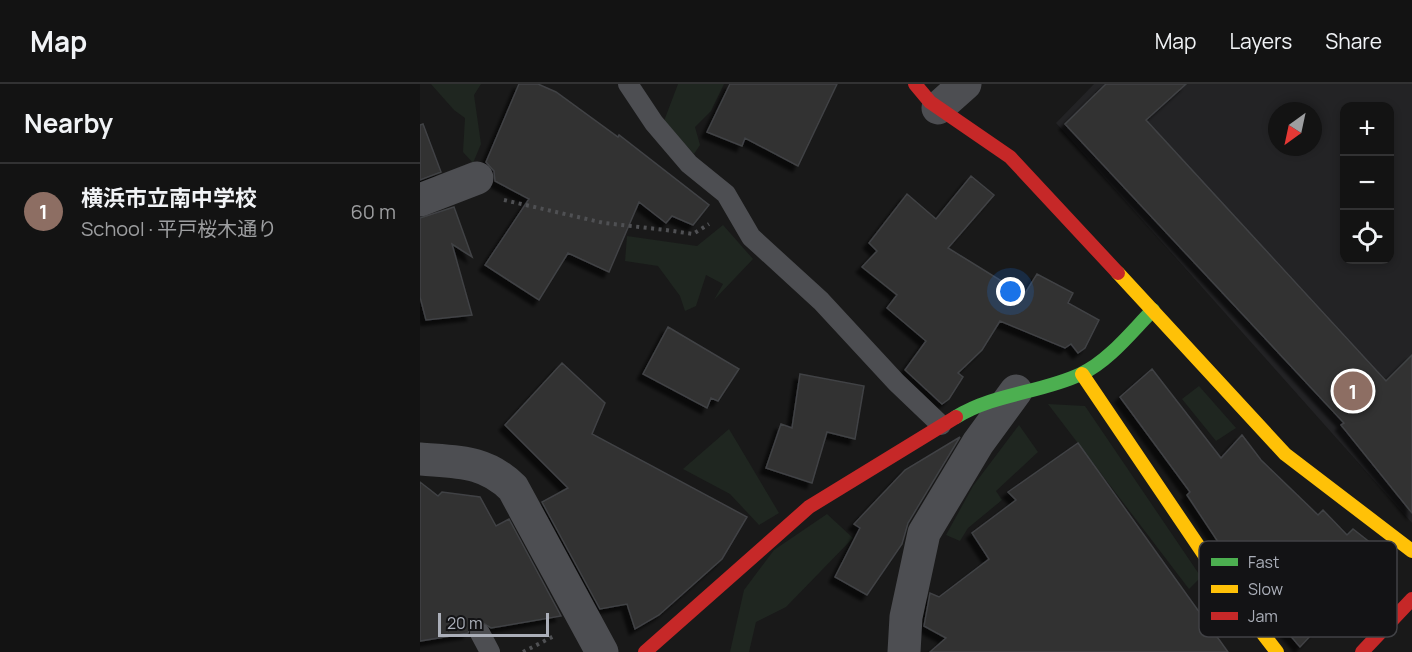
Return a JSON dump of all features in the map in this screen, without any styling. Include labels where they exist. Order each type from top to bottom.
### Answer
[{"type":"street","points":[[915,84],[938,108],[1010,157],[1285,454],[1412,551]]},
{"type":"street","points":[[938,108],[964,84]]},
{"type":"street","points":[[420,200],[477,178]]},
{"type":"street","points":[[645,652],[809,507],[976,405],[1016,391],[1082,374],[1108,355],[1153,310]]},
{"type":"street","points":[[1082,374],[1199,547]]},
{"type":"street","points":[[904,652],[906,617],[924,534],[978,443],[1016,391]]},
{"type":"street","points":[[420,459],[470,463],[498,473],[513,488],[602,652]]},
{"type":"street","points":[[1397,615],[1412,599]]},
{"type":"street","points":[[1265,637],[1277,652]]},
{"type":"street","points":[[1362,652],[1376,637]]},
{"type":"lane","points":[[628,84],[654,123],[689,164],[726,194],[751,237],[821,301],[896,382],[941,425]]},
{"type":"lane","points":[[480,633],[490,652]]},
{"type":"path","points":[[477,178],[482,191],[494,198],[604,223],[693,234],[710,223],[730,201]]},
{"type":"shaded area","points":[[431,84],[481,84],[474,95],[481,144],[473,163],[463,152],[465,118],[454,110]]},
{"type":"shaded area","points":[[678,84],[724,84],[711,111],[695,127],[700,145],[694,154],[664,121]]},
{"type":"shaded area","points":[[1094,84],[1412,84],[1412,523],[1056,123]]},
{"type":"shaded area","points":[[723,225],[753,259],[714,300],[723,284],[706,275],[696,306],[685,311],[680,296],[658,266],[625,261],[627,236],[697,246]]},
{"type":"shaded area","points":[[1199,386],[1236,428],[1216,441],[1182,399]]},
{"type":"shaded area","points":[[1048,404],[1085,406],[1199,574],[1199,579],[1189,589]]},
{"type":"shaded area","points":[[1019,425],[1038,452],[996,491],[1002,500],[968,528],[960,541],[946,535],[973,486]]},
{"type":"shaded area","points":[[729,429],[779,513],[759,525],[730,494],[683,469]]},
{"type":"shaded area","points":[[827,514],[853,538],[786,607],[756,622],[749,652],[730,652],[744,590],[774,550]]},
{"type":"building","points":[[519,84],[538,84],[556,92],[618,137],[619,135],[709,205],[693,225],[672,216],[666,223],[639,202],[609,272],[568,253],[539,300],[485,265],[529,199],[495,181],[494,171],[486,162]]},
{"type":"building","points":[[730,84],[837,84],[798,166],[745,138],[742,146],[707,132]]},
{"type":"building","points":[[1106,84],[1186,84],[1146,120],[1386,381],[1412,355],[1412,513],[1341,425],[1344,423],[1065,124]]},
{"type":"building","points":[[423,124],[441,172],[420,180],[420,125]]},
{"type":"building","points":[[971,176],[994,195],[948,248],[1024,295],[1037,274],[1073,293],[1068,303],[1099,320],[1085,348],[1078,353],[1071,344],[1065,348],[1000,321],[982,350],[958,373],[963,377],[949,399],[942,404],[905,370],[926,341],[887,308],[897,295],[862,267],[877,251],[869,243],[907,194],[936,219]]},
{"type":"building","points":[[454,207],[472,257],[452,244],[472,315],[426,320],[420,297],[420,218]]},
{"type":"building","points":[[668,327],[739,369],[718,401],[711,398],[707,408],[643,374]]},
{"type":"building","points":[[562,363],[605,403],[592,434],[747,517],[722,559],[659,615],[635,629],[627,604],[600,609],[542,502],[568,488],[505,425]]},
{"type":"building","points":[[1152,369],[1221,458],[1242,435],[1261,460],[1318,515],[1323,510],[1347,535],[1353,529],[1368,541],[1217,541],[1187,495],[1190,492],[1120,397]]},
{"type":"building","points":[[800,374],[864,386],[855,439],[827,432],[812,483],[766,468],[781,424],[792,428]]},
{"type":"building","points":[[960,437],[908,523],[902,544],[867,595],[835,577],[860,528],[854,524],[905,470]]},
{"type":"building","points":[[1078,443],[1199,612],[1199,637],[1217,637],[1228,652],[930,652],[946,638],[924,626],[930,593],[939,597],[989,559],[972,533],[1016,500],[1008,492]]},
{"type":"building","points":[[420,482],[438,496],[442,492],[480,497],[496,526],[509,519],[561,616],[491,628],[480,621],[470,626],[468,633],[420,641]]},
{"type":"building","points":[[1291,637],[1309,637],[1300,647]]},
{"type":"traffic: fast","points":[[956,417],[986,403],[1081,374],[1111,354],[1153,310]]},
{"type":"traffic: slow","points":[[1118,273],[1285,454],[1412,551]]},
{"type":"traffic: slow","points":[[1082,374],[1199,547]]},
{"type":"traffic: slow","points":[[1265,637],[1277,652]]},
{"type":"traffic: jam","points":[[915,84],[930,102],[1010,157],[1118,273]]},
{"type":"traffic: jam","points":[[645,652],[809,507],[956,417]]},
{"type":"traffic: jam","points":[[1397,615],[1412,599]]},
{"type":"traffic: jam","points":[[1362,652],[1376,637]]},
{"type":"place","name":"横浜市立南中学校","points":[[1353,391]]}]
